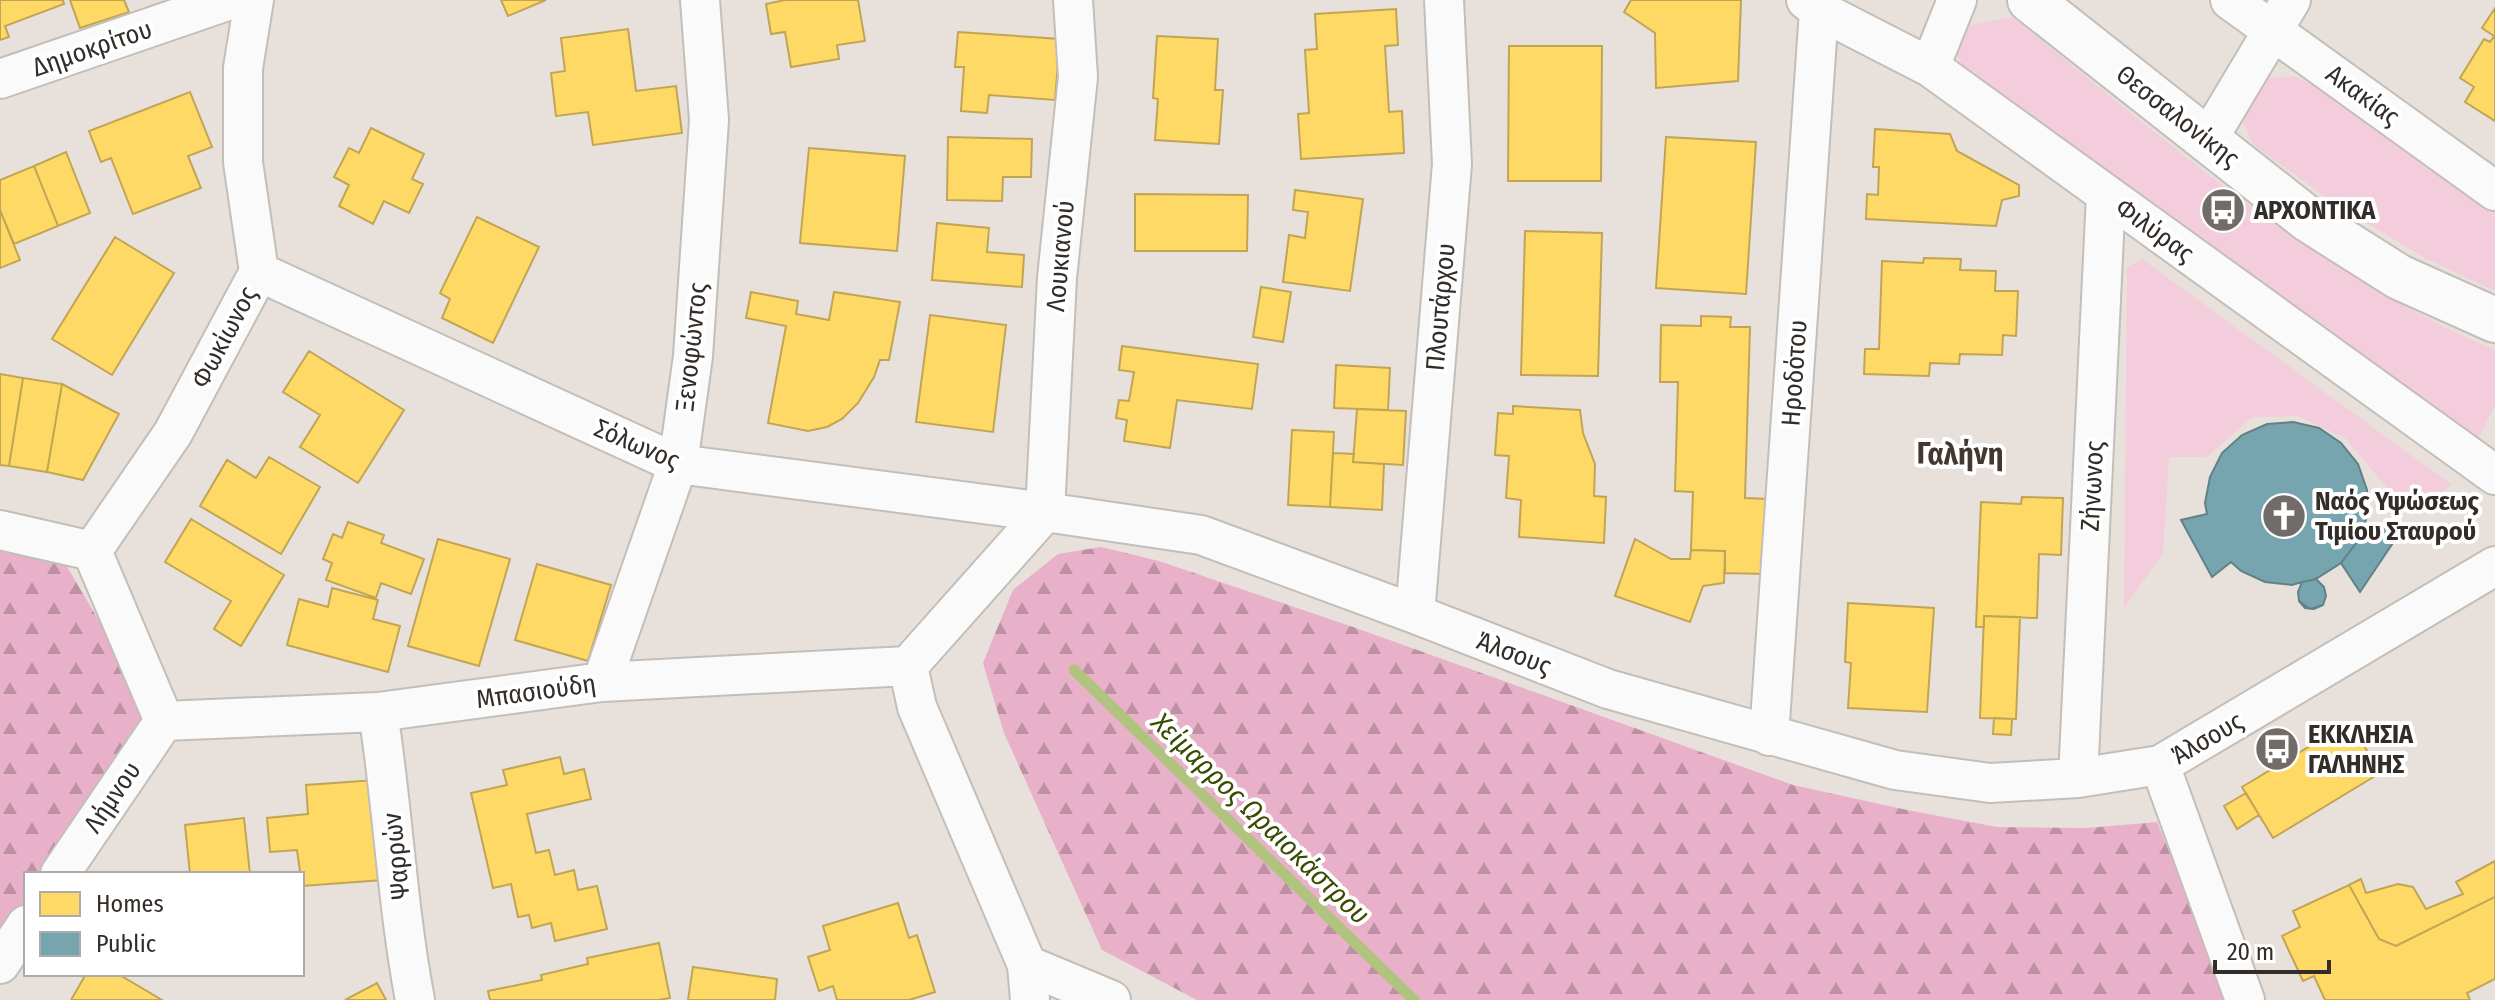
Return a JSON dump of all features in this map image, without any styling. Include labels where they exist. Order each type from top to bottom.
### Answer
[{"type":"main road","name":"Θεσσαλονίκης","points":[[2030,0],[2309,220],[2399,277],[2495,320]]},
{"type":"street","name":"Δημοκρίτου","points":[[0,79],[230,0]]},
{"type":"street","name":"Φωκίωνος","points":[[92,551],[173,433],[259,272],[243,162],[243,68],[254,0]]},
{"type":"street","name":"Ξενοφώντος","points":[[602,682],[678,464],[693,356],[709,120],[700,0]]},
{"type":"street","name":"Λουκιανού","points":[[1045,512],[1057,278],[1078,77],[1073,0]]},
{"type":"street","name":"Πλουτάρχου","points":[[1415,614],[1452,164],[1444,0]]},
{"type":"street","points":[[1930,67],[1957,0]]},
{"type":"street","name":"Ακακίας","points":[[2230,0],[2282,15],[2495,191]]},
{"type":"street","name":"Φιλύρας","points":[[1812,5],[1930,67],[2495,475]]},
{"type":"street","name":"Ηροδότου","points":[[1769,736],[1812,5]]},
{"type":"street","points":[[2208,139],[2282,15]]},
{"type":"street","name":"Ζήνωνος","points":[[2078,778],[2106,195]]},
{"type":"street","name":"Σόλωνος","points":[[259,272],[678,464],[1045,512]]},
{"type":"street","name":"Άλσους","points":[[1045,512],[1201,535],[1608,689],[1895,770],[1990,783],[2078,778],[2160,765],[2495,566]]},
{"type":"street","points":[[1045,512],[908,666],[917,707],[1028,982],[1111,1000]]},
{"type":"street","points":[[0,530],[92,551],[164,721]]},
{"type":"street","name":"Μπασιούδη","points":[[164,721],[378,712],[602,682],[908,666]]},
{"type":"street","name":"Ψαρρών","points":[[378,712],[405,946],[415,1000]]},
{"type":"street","name":"Λήμνου","points":[[61,872],[164,721]]},
{"type":"street","points":[[2160,765],[2245,1000]]},
{"type":"street","points":[[0,964],[24,928]]},
{"type":"shaded area","points":[[2012,17],[2184,155],[2303,243],[2429,319],[2495,350],[2495,406],[2477,440],[1965,73],[1956,54],[1966,26]]},
{"type":"shaded area","points":[[2294,76],[2327,93],[2495,211],[2495,291],[2425,258],[2335,204],[2254,145],[2237,110],[2263,79]]},
{"type":"shaded area","points":[[2142,259],[2452,485],[2410,515],[2345,438],[2298,416],[2252,417],[2207,457],[2169,457],[2163,554],[2124,608],[2127,267]]},
{"type":"green space","points":[[0,524],[46,531],[164,731],[56,872],[24,872],[24,914],[0,945]]},
{"type":"green space","points":[[1101,547],[1159,561],[1356,628],[1793,785],[1997,827],[2087,828],[2157,822],[2230,1000],[1197,1000],[1102,950],[1004,733],[983,663],[1013,590],[1058,554]]},
{"type":"building: Homes","points":[[0,0],[63,0],[64,4],[5,26],[9,37],[0,40]]},
{"type":"building: Homes","points":[[70,0],[124,0],[129,12],[80,28]]},
{"type":"building: Homes","points":[[501,0],[546,0],[508,16]]},
{"type":"building: Homes","points":[[785,0],[858,0],[865,41],[837,45],[839,59],[791,67],[785,32],[771,34],[766,4]]},
{"type":"building: Homes","points":[[1631,0],[1741,0],[1738,81],[1656,88],[1655,33],[1624,12]]},
{"type":"building: Homes","points":[[2495,8],[2495,35],[2494,36],[2482,28]]},
{"type":"building: Homes","points":[[1396,9],[1398,45],[1385,46],[1389,112],[1402,111],[1404,153],[1301,159],[1298,114],[1309,113],[1305,50],[1317,49],[1315,14]]},
{"type":"building: Homes","points":[[628,29],[636,91],[676,86],[682,133],[593,145],[588,112],[556,116],[551,73],[565,71],[561,38]]},
{"type":"building: Homes","points":[[958,32],[1060,39],[1055,100],[989,95],[987,113],[961,111],[964,67],[955,67]]},
{"type":"building: Homes","points":[[2495,35],[2495,121],[2465,102],[2474,87],[2460,78],[2484,39],[2490,42]]},
{"type":"building: Homes","points":[[1157,36],[1218,39],[1215,90],[1223,90],[1219,144],[1155,140],[1158,99],[1153,98]]},
{"type":"building: Homes","points":[[1509,46],[1602,46],[1601,181],[1508,181]]},
{"type":"building: Homes","points":[[190,92],[212,147],[188,156],[201,188],[133,214],[111,158],[101,162],[89,131]]},
{"type":"building: Homes","points":[[371,128],[424,154],[412,179],[423,184],[409,213],[384,201],[373,224],[339,206],[349,185],[334,177],[349,148],[359,153]]},
{"type":"building: Homes","points":[[1875,129],[1950,134],[1957,151],[2019,185],[2019,196],[2002,200],[1996,226],[1866,219],[1867,194],[1878,195],[1879,167],[1873,167]]},
{"type":"building: Homes","points":[[948,137],[1032,139],[1031,177],[1003,177],[1002,201],[947,200]]},
{"type":"building: Homes","points":[[1666,137],[1756,142],[1746,294],[1656,288]]},
{"type":"building: Homes","points":[[809,148],[905,156],[897,251],[800,243]]},
{"type":"building: Homes","points":[[66,152],[90,213],[58,226],[34,166]]},
{"type":"building: Homes","points":[[34,166],[58,226],[14,244],[0,210],[0,180]]},
{"type":"building: Homes","points":[[1295,190],[1363,199],[1350,291],[1283,282],[1289,235],[1305,238],[1308,212],[1293,210]]},
{"type":"building: Homes","points":[[1135,194],[1248,195],[1247,251],[1135,251]]},
{"type":"building: Homes","points":[[0,210],[20,260],[0,268]]},
{"type":"building: Homes","points":[[477,217],[539,247],[493,343],[442,318],[450,299],[440,293]]},
{"type":"building: Homes","points":[[937,223],[989,228],[987,252],[1024,255],[1022,287],[932,280]]},
{"type":"building: Homes","points":[[1525,231],[1602,233],[1598,376],[1521,375]]},
{"type":"building: Homes","points":[[115,237],[174,273],[112,375],[52,339]]},
{"type":"building: Homes","points":[[1924,258],[1961,259],[1960,270],[1996,271],[1995,291],[2018,291],[2016,336],[2003,335],[2002,355],[1960,354],[1959,364],[1930,363],[1929,376],[1864,374],[1865,349],[1879,349],[1882,261],[1923,263]]},
{"type":"building: Homes","points":[[1261,287],[1291,292],[1283,342],[1253,337]]},
{"type":"building: Homes","points":[[751,292],[798,301],[796,314],[829,320],[834,292],[900,302],[889,360],[880,360],[874,377],[858,403],[842,419],[827,427],[808,431],[768,423],[786,326],[746,318]]},
{"type":"building: Homes","points":[[930,315],[1006,325],[993,432],[916,422]]},
{"type":"building: Homes","points":[[1701,316],[1731,317],[1730,327],[1750,327],[1745,498],[1768,499],[1765,574],[1725,573],[1725,551],[1691,550],[1693,492],[1675,491],[1678,382],[1660,382],[1661,325],[1701,326]]},
{"type":"building: Homes","points":[[1122,346],[1258,364],[1252,409],[1177,400],[1170,448],[1124,441],[1127,420],[1116,418],[1119,400],[1129,401],[1134,372],[1119,370]]},
{"type":"building: Homes","points":[[309,351],[404,410],[358,483],[300,447],[320,415],[283,392]]},
{"type":"building: Homes","points":[[1336,365],[1390,368],[1388,410],[1334,408]]},
{"type":"building: Homes","points":[[0,374],[23,378],[9,466],[0,465]]},
{"type":"building: Homes","points":[[23,378],[62,384],[47,472],[9,466]]},
{"type":"building: Homes","points":[[62,384],[119,414],[83,480],[47,472]]},
{"type":"building: Homes","points":[[1513,406],[1580,410],[1583,433],[1595,464],[1594,496],[1606,497],[1604,543],[1519,537],[1521,500],[1506,498],[1509,456],[1495,455],[1498,413],[1513,414]]},
{"type":"building: Homes","points":[[1357,409],[1406,411],[1403,465],[1353,462]]},
{"type":"building: Homes","points":[[1292,430],[1334,432],[1330,507],[1288,505]]},
{"type":"building: Homes","points":[[1333,453],[1354,454],[1353,462],[1384,464],[1382,510],[1330,507]]},
{"type":"building: Homes","points":[[269,457],[320,487],[281,554],[200,506],[227,460],[256,478]]},
{"type":"building: Homes","points":[[2022,497],[2063,498],[2061,555],[2039,554],[2037,618],[1984,616],[1984,627],[1976,627],[1981,502],[2021,504]]},
{"type":"building: Homes","points":[[191,519],[284,575],[241,646],[214,629],[231,601],[165,562]]},
{"type":"building: Homes","points":[[348,522],[384,535],[381,543],[424,559],[411,594],[381,583],[376,598],[326,580],[332,563],[323,559],[333,534],[342,538]]},
{"type":"building: Homes","points":[[438,539],[510,559],[479,666],[408,646]]},
{"type":"building: Homes","points":[[1635,539],[1671,559],[1690,559],[1691,550],[1725,551],[1724,583],[1703,586],[1690,622],[1615,596]]},
{"type":"building: Homes","points":[[537,564],[611,585],[588,661],[515,640]]},
{"type":"building: Homes","points":[[332,588],[378,600],[373,619],[400,626],[388,672],[287,645],[299,599],[328,607]]},
{"type":"building: Homes","points":[[1848,603],[1934,608],[1927,712],[1848,708],[1851,663],[1845,662]]},
{"type":"building: Homes","points":[[1984,616],[2020,617],[2016,719],[1980,718]]},
{"type":"building: Homes","points":[[1994,718],[2012,719],[2011,735],[1993,734]]},
{"type":"building: Homes","points":[[2350,722],[2380,773],[2273,838],[2242,787]]},
{"type":"building: Homes","points":[[560,757],[564,774],[584,769],[591,799],[527,814],[536,853],[549,850],[555,875],[574,870],[578,890],[597,886],[607,929],[555,941],[551,923],[532,928],[529,915],[518,917],[511,884],[493,888],[471,793],[507,785],[503,770]]},
{"type":"building: Homes","points":[[376,780],[383,880],[304,886],[304,872],[300,872],[297,850],[270,852],[267,818],[308,814],[306,785]]},
{"type":"building: Homes","points":[[2246,793],[2259,815],[2237,829],[2224,806]]},
{"type":"building: Homes","points":[[244,818],[250,872],[190,872],[185,825]]},
{"type":"building: Homes","points":[[2495,861],[2495,897],[2396,946],[2379,939],[2349,885],[2361,879],[2366,893],[2398,884],[2413,887],[2426,909],[2463,894],[2456,882]]},
{"type":"building: Homes","points":[[2349,885],[2379,939],[2396,946],[2495,897],[2495,979],[2467,993],[2470,1000],[2325,1000],[2314,976],[2303,981],[2282,936],[2300,927],[2293,911]]},
{"type":"building: Homes","points":[[898,903],[909,938],[917,935],[935,992],[909,1000],[837,1000],[833,986],[819,991],[808,957],[830,950],[823,926]]},
{"type":"building: Homes","points":[[659,943],[670,998],[490,1000],[488,991],[542,980],[541,975],[588,964],[587,958]]},
{"type":"building: Homes","points":[[693,967],[777,979],[775,1000],[688,1000]]},
{"type":"building: Homes","points":[[85,976],[121,976],[162,1000],[71,1000]]},
{"type":"building: Homes","points":[[377,983],[386,1000],[345,1000]]},
{"type":"building: Public","name":"Ναός Υψώσεως Τιμίου Σταυρού","points":[[2293,422],[2319,428],[2341,443],[2358,464],[2367,490],[2367,517],[2357,542],[2341,563],[2316,579],[2324,587],[2326,596],[2323,605],[2314,609],[2305,608],[2299,601],[2302,582],[2292,585],[2265,582],[2241,571],[2231,562],[2212,577],[2181,520],[2207,514],[2205,503],[2210,477],[2222,453],[2242,435],[2267,424]]},
{"type":"building: Public","points":[[2364,524],[2401,531],[2360,592],[2341,563],[2357,542]]},
{"type":"building: Public","points":[[2316,579],[2324,587],[2326,596],[2323,605],[2310,609],[2299,601],[2298,592],[2302,582]]},
{"type":"waterway","name":"Χείμαρρος Ωραιοκάστρου","points":[[1074,670],[1414,1000]]},
{"type":"place","name":"ΑΡΧΟΝΤΙΚΑ","points":[[2223,210]]},
{"type":"place","name":"Ναός Υψώσεως Τιμίου Σταυρού","points":[[2284,516]]},
{"type":"place","name":"ΕΚΚΛΗΣΙΑ ΓΑΛΗΝΗΣ","points":[[2277,749]]},
{"type":"district","name":"Γαλήνη","points":[[1960,454]]}]
